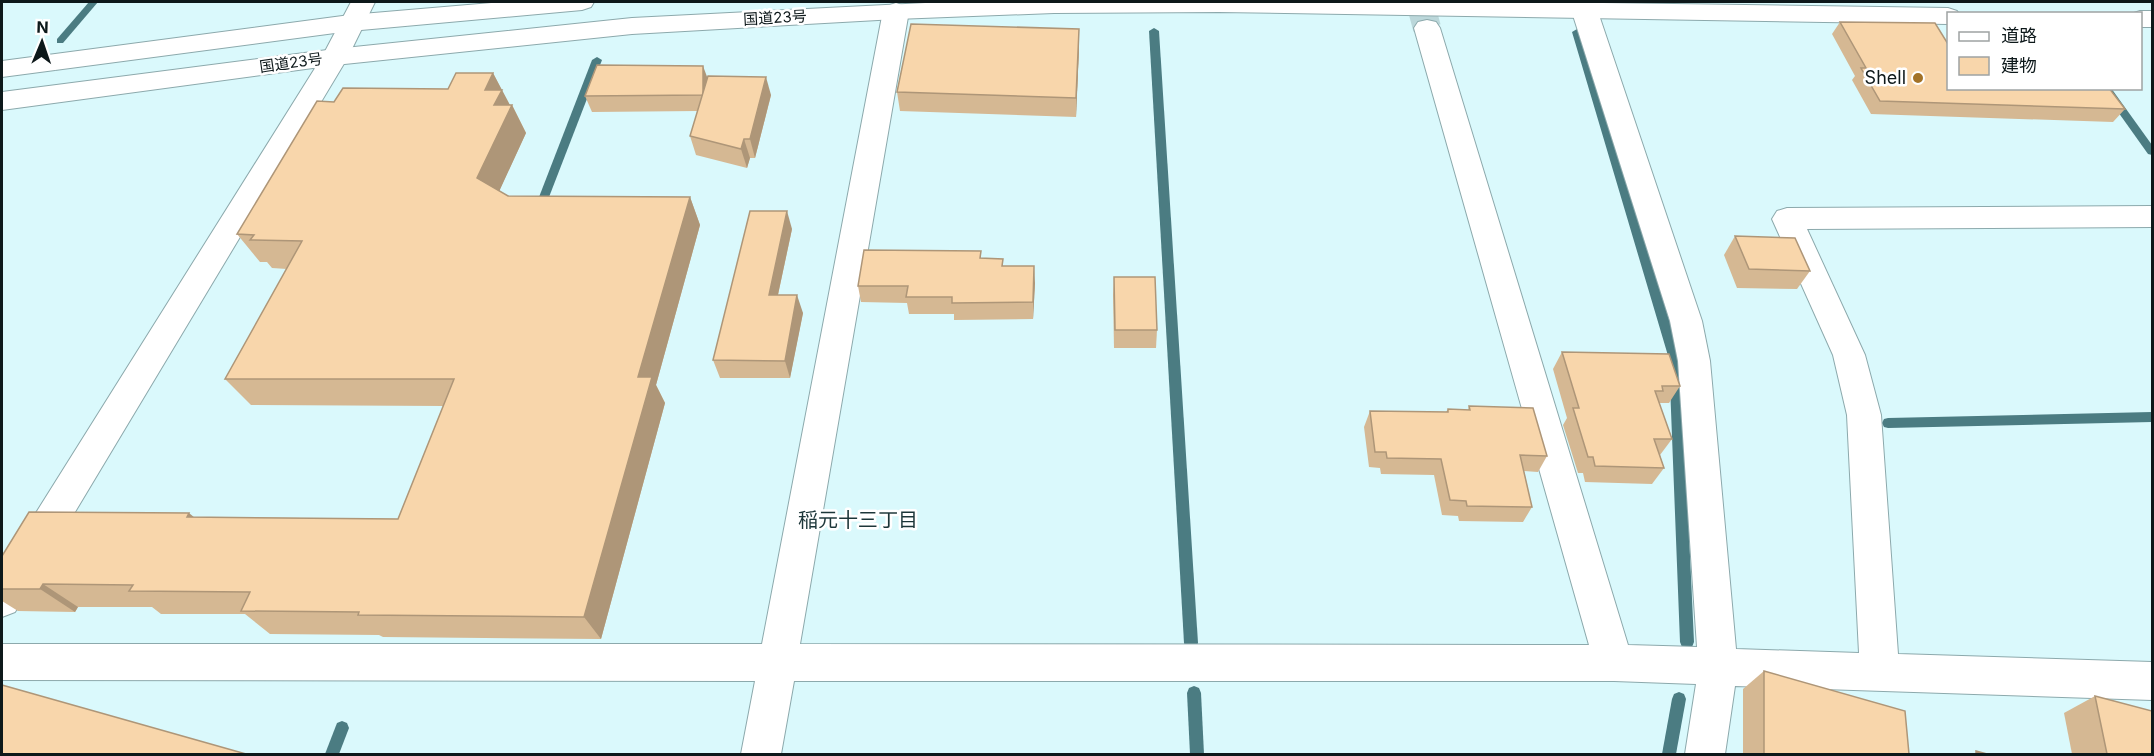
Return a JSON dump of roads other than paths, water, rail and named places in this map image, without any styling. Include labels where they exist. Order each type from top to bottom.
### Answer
[{"type":"main road","name":"国道23号","points":[[2,69],[357,12],[582,2]]},
{"type":"main road","name":"国道23号","points":[[2,101],[335,57],[632,26],[896,11],[1148,4],[1947,16]]},
{"type":"main road","points":[[1584,9],[1686,321],[1694,362],[1718,668],[1705,754]]},
{"type":"main road","points":[[761,754],[896,11]]},
{"type":"main road","points":[[2,600],[335,57],[357,12]]},
{"type":"main road","points":[[1428,28],[1614,663]]},
{"type":"main road","points":[[1880,673],[1864,415],[1849,356],[1787,219],[2152,217]]},
{"type":"main road","points":[[2,662],[1614,663],[2152,681]]},
{"type":"waterway","points":[[60,41],[93,2]]},
{"type":"waterway","points":[[1154,31],[1191,643]]},
{"type":"waterway","points":[[1577,32],[1675,359],[1687,642]]},
{"type":"waterway","points":[[539,210],[597,60]]},
{"type":"waterway","points":[[2107,90],[2152,152]]},
{"type":"waterway","points":[[1888,423],[2152,417]]},
{"type":"waterway","points":[[1194,693],[1197,754]]},
{"type":"waterway","points":[[1669,754],[1679,699]]},
{"type":"waterway","points":[[332,754],[342,728]]},
{"type":"tunnel","points":[[1420,2],[1427,28]]},
{"type":"place","name":"Shell","points":[[1918,78]]},
{"type":"district","name":"稲元十三丁目","points":[[858,520]]}]
